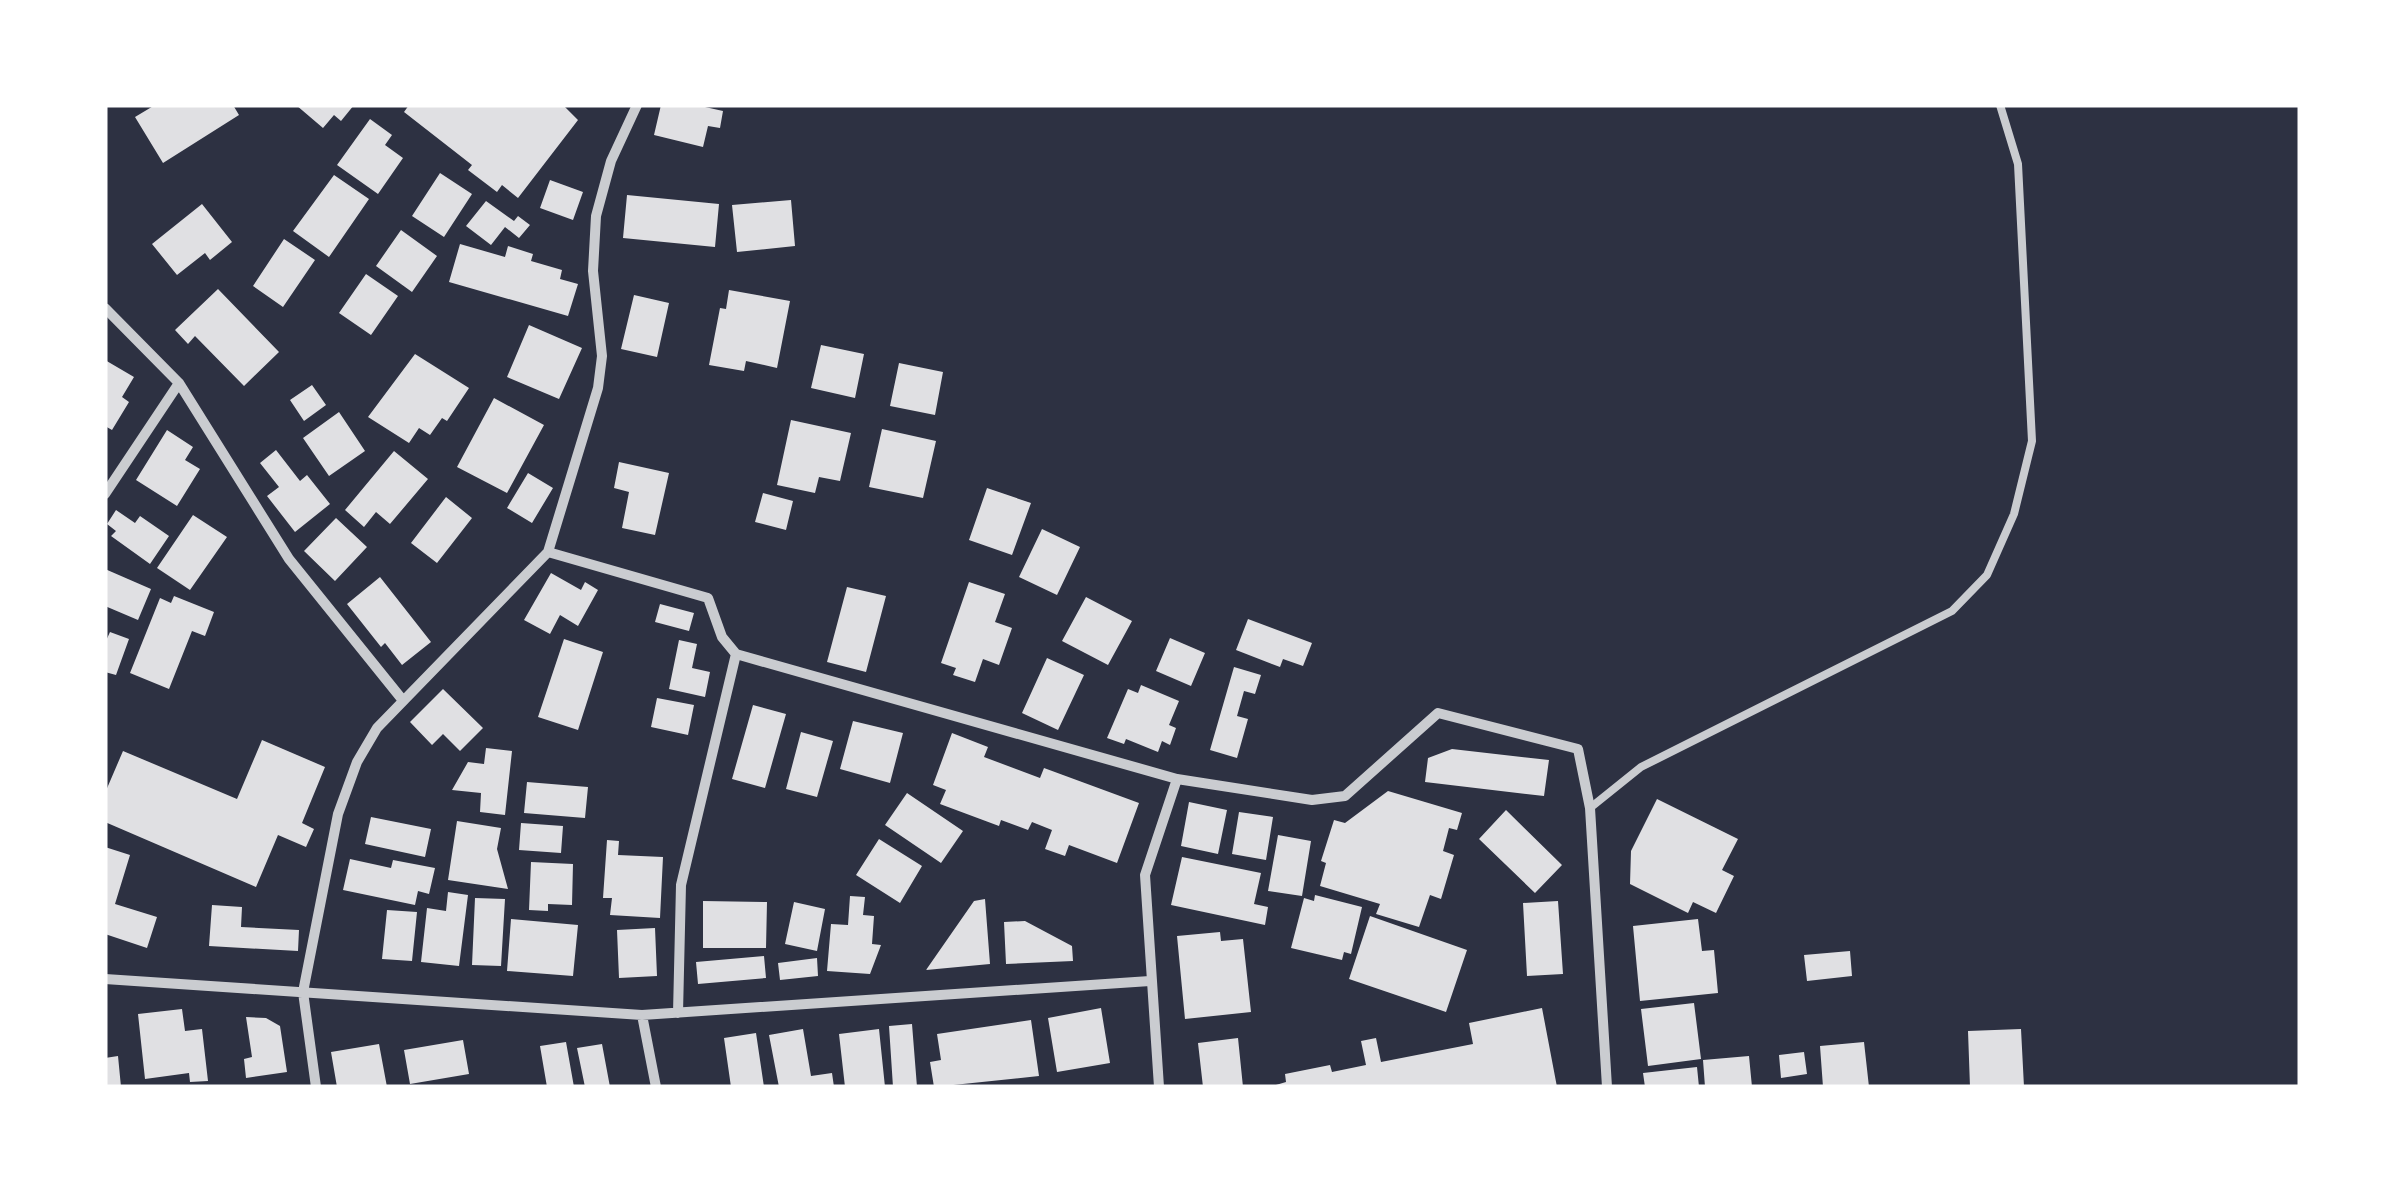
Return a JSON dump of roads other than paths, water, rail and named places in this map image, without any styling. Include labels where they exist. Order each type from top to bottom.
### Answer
[{"type":"street","points":[[316,1087],[303,992],[338,814],[358,762],[402,698],[548,552],[598,388],[602,356],[593,272],[596,216],[611,161],[638,105]]},
{"type":"street","points":[[105,308],[179,382],[288,559],[402,698]]},
{"type":"street","points":[[105,494],[179,382]]},
{"type":"street","points":[[548,552],[708,598],[722,637],[736,654],[1176,778],[1312,800],[1344,796],[1438,713],[1578,749],[1590,808],[1607,1087]]},
{"type":"street","points":[[678,1013],[681,884],[736,654]]},
{"type":"street","points":[[1159,1087],[1145,875],[1176,778]]},
{"type":"street","points":[[105,978],[642,1015],[1150,981]]},
{"type":"street","points":[[642,1015],[656,1087]]},
{"type":"lane","points":[[1590,808],[1641,767],[1952,611],[1987,575],[2014,514],[2032,441],[2018,164],[2000,105]]}]
